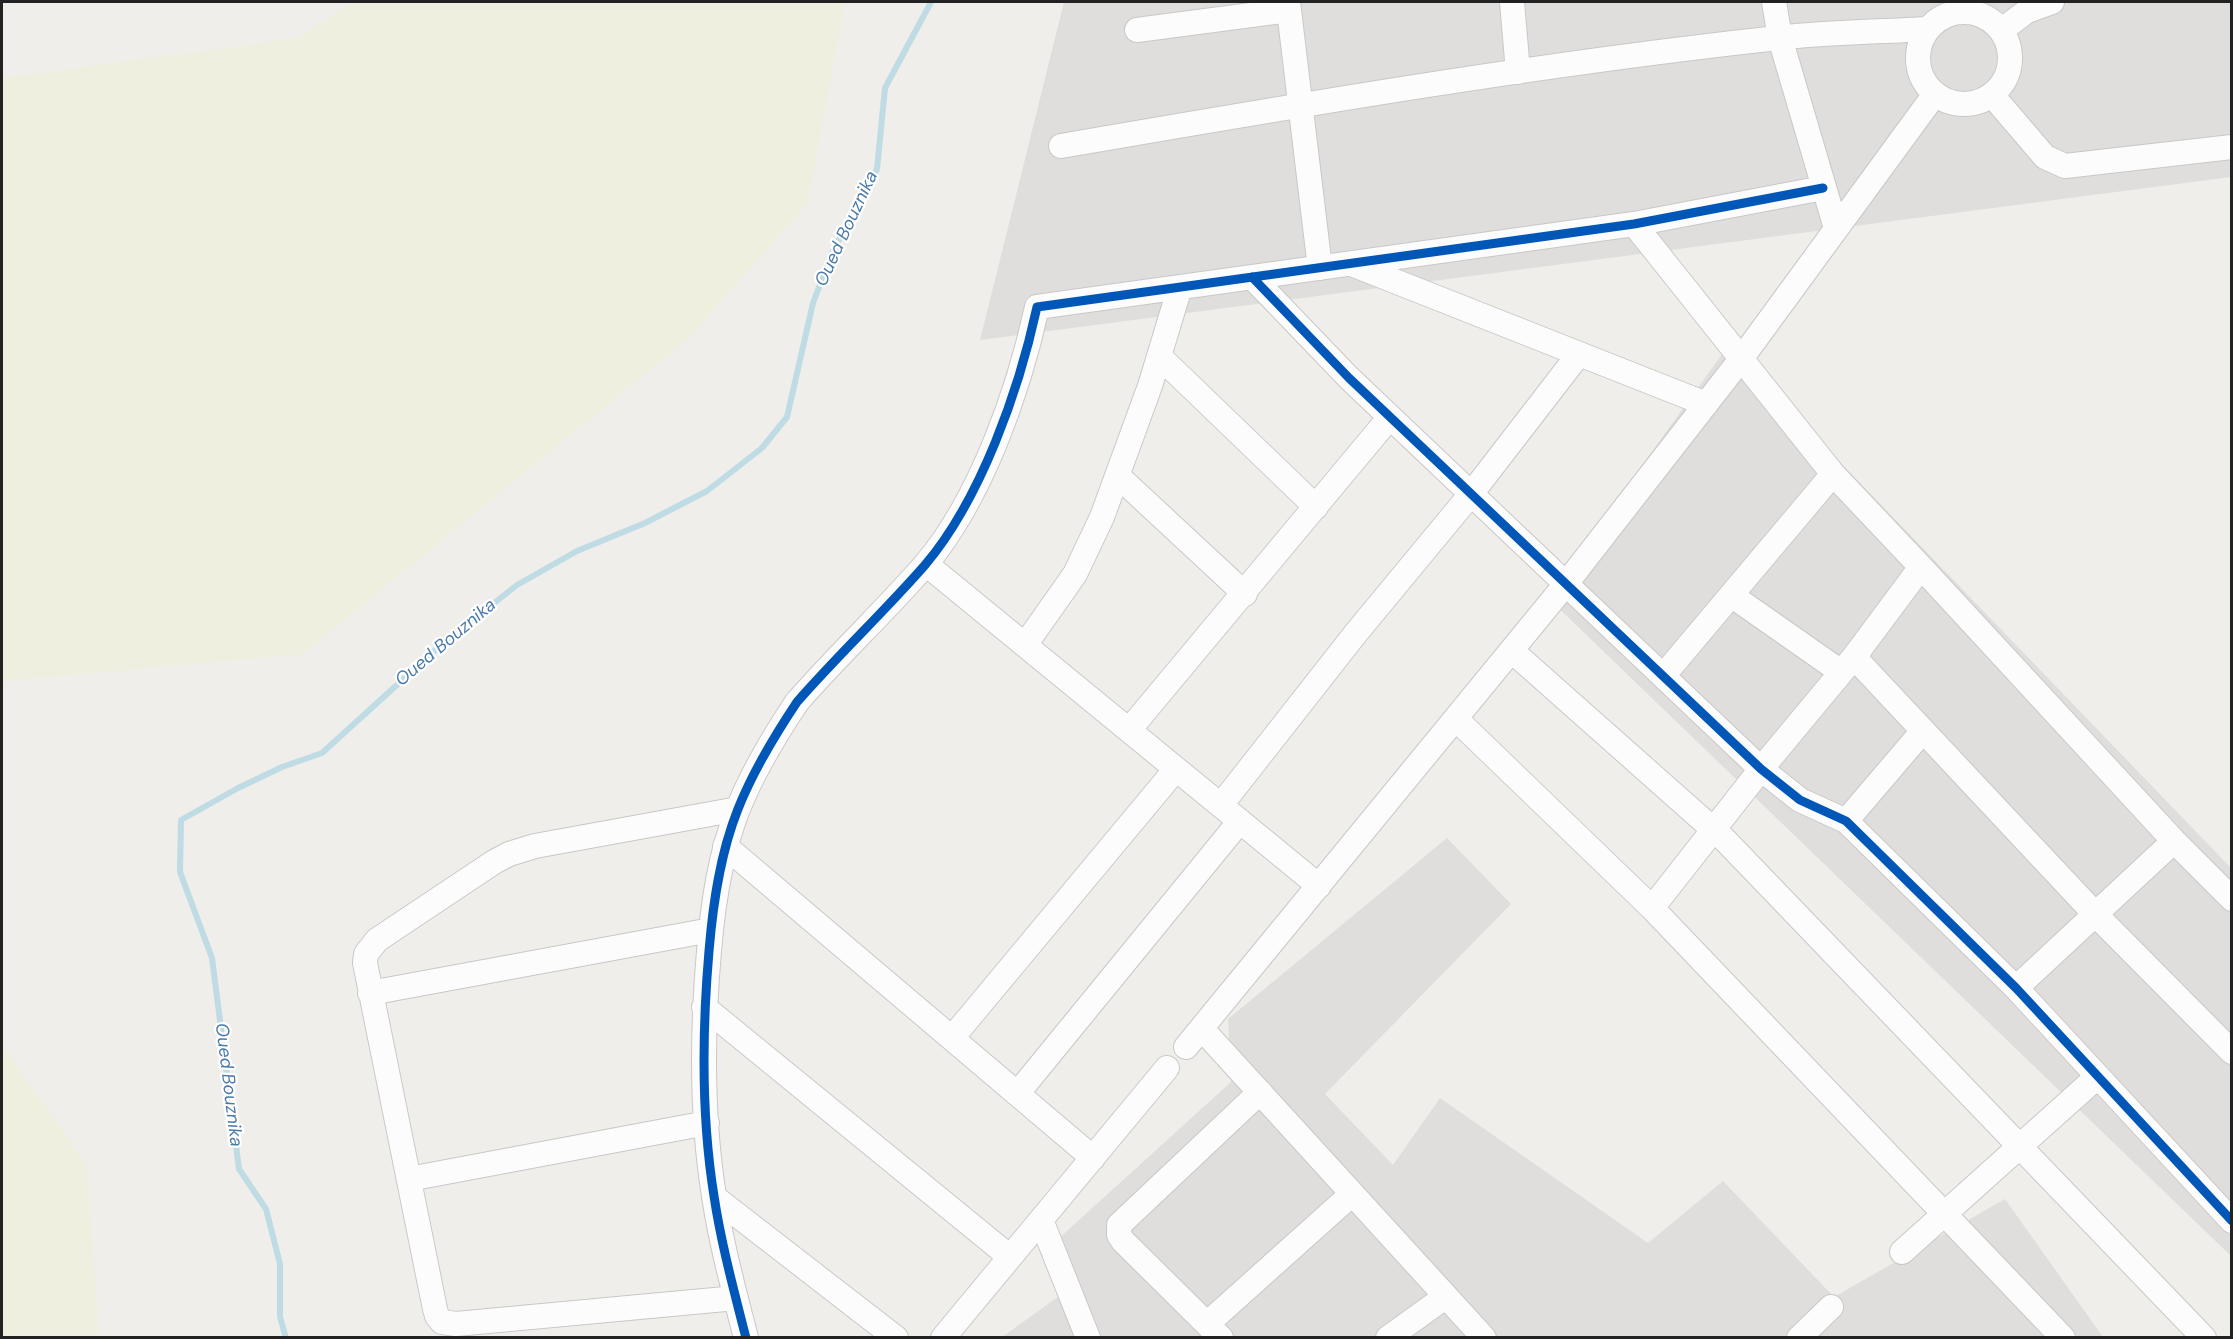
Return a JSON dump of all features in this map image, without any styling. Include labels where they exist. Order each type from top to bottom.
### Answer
[{"type":"street","points":[[1512,2],[1518,72]]},
{"type":"street","points":[[1774,2],[1780,38],[1822,188],[1836,228]]},
{"type":"street","points":[[2002,30],[2027,11],[2052,2]]},
{"type":"street","points":[[1137,30],[1288,6],[1320,268]]},
{"type":"street","points":[[1959,11],[1983,15],[1994,21],[2002,30],[2008,40],[2011,64],[2004,81],[1992,95],[1982,101],[1958,104],[1935,94],[1921,75],[1918,63],[1920,45],[1927,29],[1936,20],[1959,11]]},
{"type":"street","points":[[1061,146],[1301,105],[1518,72],[1780,38],[1927,29]]},
{"type":"street","points":[[1484,1338],[1260,1092],[1194,1038],[1565,585],[1741,359],[1935,94]]},
{"type":"street","points":[[1992,95],[2045,157],[2065,166],[2232,147]]},
{"type":"street","points":[[746,1338],[714,1197],[707,1123],[704,1007],[711,930],[725,846],[738,809],[766,753],[797,702],[926,564],[958,520],[982,473],[1028,348],[1037,307],[1634,224],[1822,188]]},
{"type":"street","points":[[1634,224],[1833,474],[2174,841],[2232,899]]},
{"type":"street","points":[[1352,264],[1706,404]]},
{"type":"street","points":[[1252,277],[1349,378],[1761,770],[1800,801],[1846,821],[2016,988],[2232,1221]]},
{"type":"street","points":[[1025,645],[1075,574],[1102,517],[1119,476],[1180,287]]},
{"type":"street","points":[[1221,805],[1356,633],[1471,494],[1579,354]]},
{"type":"street","points":[[1159,356],[1316,507]]},
{"type":"street","points":[[1130,730],[1390,417]]},
{"type":"street","points":[[1663,676],[1833,474]]},
{"type":"street","points":[[1119,476],[1245,594]]},
{"type":"street","points":[[926,564],[1319,886]]},
{"type":"street","points":[[1652,908],[1848,665],[1921,567]]},
{"type":"street","points":[[1731,595],[1848,665],[1922,732],[2095,914],[2232,1052]]},
{"type":"street","points":[[1512,651],[1714,830],[2204,1338]]},
{"type":"street","points":[[1456,719],[1652,908],[2063,1338]]},
{"type":"street","points":[[1846,821],[1922,732]]},
{"type":"street","points":[[952,1038],[1176,769]]},
{"type":"street","points":[[736,1298],[449,1325],[442,1322],[437,1316],[365,963],[370,946],[387,933],[509,854],[535,846],[738,809]]},
{"type":"street","points":[[1017,1094],[1240,821]]},
{"type":"street","points":[[2016,988],[2174,841]]},
{"type":"street","points":[[725,846],[1093,1158]]},
{"type":"street","points":[[370,993],[711,930]]},
{"type":"street","points":[[704,1007],[1010,1257]]},
{"type":"street","points":[[943,1338],[1167,1068]]},
{"type":"street","points":[[1902,1252],[2097,1077]]},
{"type":"street","points":[[1260,1092],[1119,1225],[1119,1235],[1123,1241],[1215,1330],[1352,1194]]},
{"type":"street","points":[[409,1179],[707,1123]]},
{"type":"street","points":[[714,1197],[896,1338]]},
{"type":"street","points":[[1041,1220],[1081,1333]]},
{"type":"street","points":[[1388,1338],[1445,1297]]},
{"type":"street","points":[[1799,1338],[1832,1306]]},
{"type":"shaded area","points":[[1064,2],[2231,2],[2231,177],[980,340]]},
{"type":"shaded area","points":[[1728,346],[2231,868],[2231,1256],[1547,597]]},
{"type":"shaded area","points":[[1447,838],[1511,904],[1325,1094],[1393,1165],[1440,1098],[1648,1243],[1723,1181],[1834,1297],[2005,1199],[2103,1337],[1001,1338],[1077,1283],[1057,1240],[1231,1082],[1228,1019]]},
{"type":"green space","points":[[353,2],[845,2],[808,203],[688,339],[303,654],[2,681],[2,78],[298,38]]},
{"type":"green space","points":[[2,1045],[87,1165],[99,1337],[2,1337]]},
{"type":"waterway","name":"Oued Bouznika","points":[[286,1338],[280,1317],[280,1264],[266,1209],[239,1169],[212,958],[180,872],[181,820],[238,788],[282,767],[322,753],[442,644],[517,585],[577,551],[645,523],[707,491],[762,448],[787,417],[813,303],[832,253],[877,169],[885,88],[931,2]]},
{"type":"cycle path","points":[[746,1338],[717,1214],[705,1104],[704,1043],[709,951],[715,897],[726,843],[750,781],[797,702],[925,565],[964,509],[1008,408],[1020,373],[1037,307],[1634,224],[1823,188]]},
{"type":"cycle path","points":[[1252,277],[1349,378],[1761,769],[1800,800],[1846,821],[2016,988],[2232,1221]]}]
